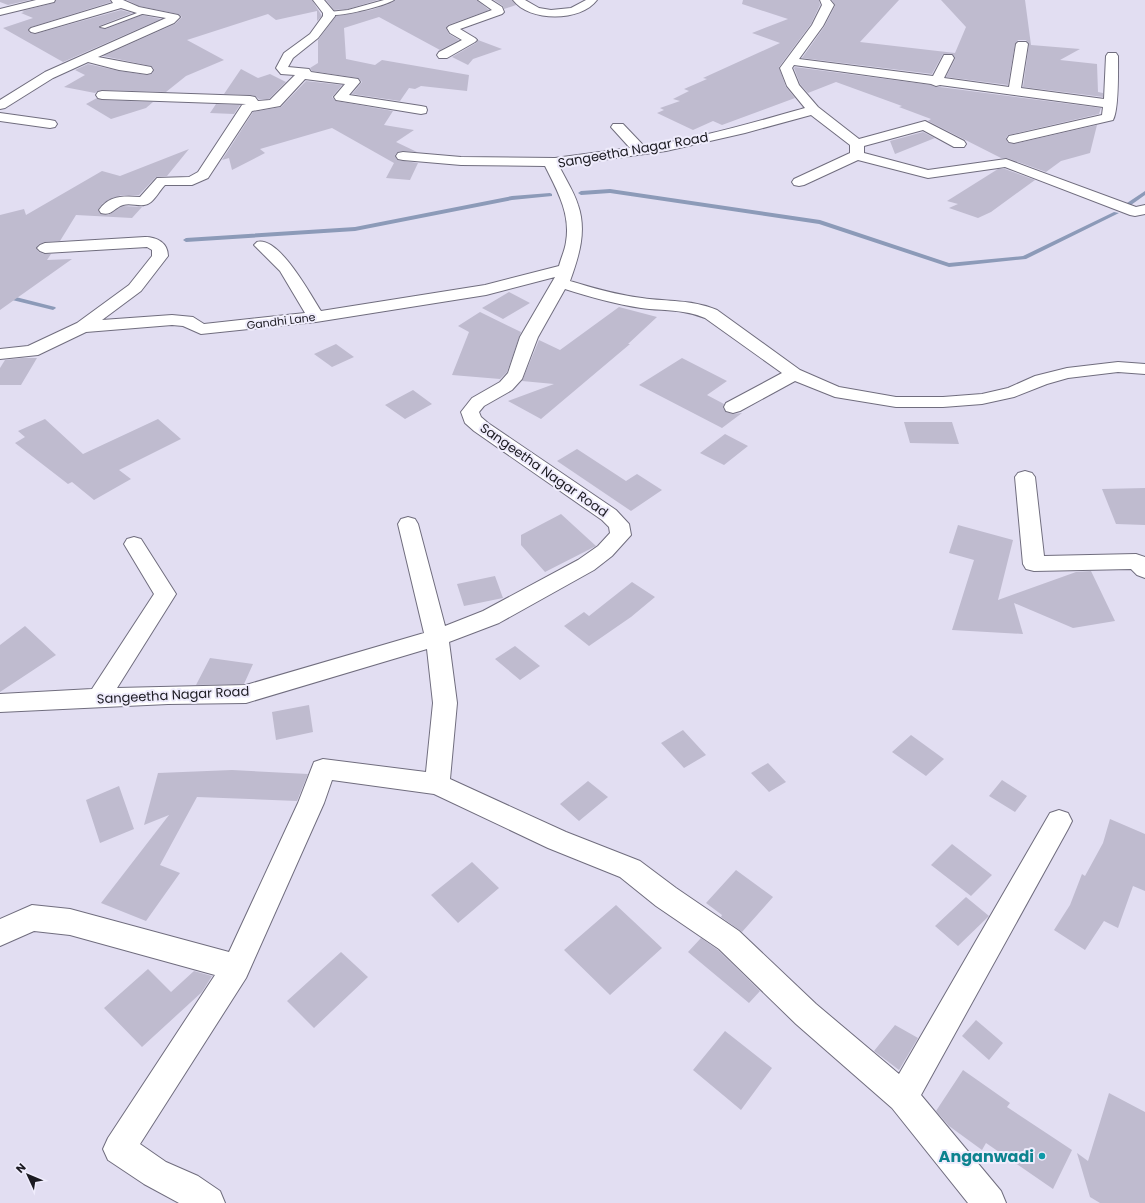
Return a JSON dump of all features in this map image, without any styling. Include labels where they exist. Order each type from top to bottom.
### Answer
[{"type":"street","points":[[0,12],[50,0]]},
{"type":"street","points":[[106,210],[120,200],[146,200],[162,181],[192,181],[203,175],[247,108],[275,103],[305,73],[305,71],[285,71],[282,68],[288,56],[314,36],[325,23],[329,14],[318,0]]},
{"type":"street","points":[[444,55],[471,40],[454,31],[453,28],[498,12],[498,9],[483,0]]},
{"type":"street","points":[[518,0],[536,11],[549,13],[578,9],[588,4],[592,0]]},
{"type":"street","points":[[824,0],[828,5],[817,26],[786,68],[793,86],[813,110],[857,150],[928,174],[1006,163],[1135,212],[1145,209]]},
{"type":"street","points":[[0,105],[49,75],[174,18],[119,2],[35,30]]},
{"type":"street","points":[[1014,92],[1022,44]]},
{"type":"street","points":[[1014,139],[1108,117],[1112,56]]},
{"type":"street","points":[[86,58],[119,66],[147,70]]},
{"type":"street","points":[[936,82],[948,58]]},
{"type":"street","points":[[790,61],[936,82],[1110,104]]},
{"type":"street","points":[[302,75],[354,82],[340,98],[422,110]]},
{"type":"street","points":[[102,95],[177,98],[230,98],[250,100],[255,106]]},
{"type":"street","name":"Sangeetha Nagar Road","points":[[0,703],[168,695],[246,694],[437,638],[492,617],[586,565],[605,551],[621,535],[619,524],[609,515],[481,427],[470,416],[470,412],[478,402],[506,386],[516,375],[529,337],[563,276],[574,243],[575,227],[571,205],[551,166],[554,162],[666,147],[740,130],[813,110]]},
{"type":"street","points":[[0,117],[50,124]]},
{"type":"street","points":[[798,182],[857,150],[925,125],[959,144]]},
{"type":"street","points":[[618,127],[640,150]]},
{"type":"street","points":[[403,156],[461,161],[554,162]]},
{"type":"street","points":[[45,248],[151,242],[160,249],[160,256],[135,288],[83,327]]},
{"type":"street","points":[[262,245],[286,268],[316,317]]},
{"type":"street","points":[[563,276],[642,303],[696,307],[711,314],[794,374],[834,392],[896,402],[982,399],[1014,392],[1041,380],[1067,373],[1118,367],[1145,369]]},
{"type":"street","name":"Gandhi Lane","points":[[1,355],[32,351],[83,327],[172,320],[187,321],[193,326],[201,329],[316,317],[486,290],[563,276]]},
{"type":"street","points":[[733,407],[794,374]]},
{"type":"street","points":[[1025,477],[1034,564],[1136,560],[1145,570]]},
{"type":"street","points":[[408,524],[437,638],[445,703],[437,784]]},
{"type":"street","points":[[98,699],[165,594],[134,544]]},
{"type":"street","points":[[208,1203],[186,1188],[155,1173],[119,1149],[236,968],[312,803],[323,769],[437,784],[557,840],[630,869],[666,897],[729,940],[806,1014],[903,1097],[989,1203]]},
{"type":"street","points":[[903,1097],[1060,821]]},
{"type":"street","points":[[0,933],[32,918],[70,922],[236,968]]},
{"type":"lane","points":[[329,14],[348,12],[391,0]]},
{"type":"lane","points":[[104,27],[147,11]]},
{"type":"building","points":[[0,0],[30,0],[8,5],[0,2]]},
{"type":"building","points":[[56,0],[110,0],[111,2],[31,27],[28,30],[30,33],[35,34],[121,10],[132,13],[99,26],[99,28],[106,29],[142,15],[161,19],[63,62],[3,28],[33,18],[21,13],[24,12],[22,11],[54,3]]},
{"type":"building","points":[[127,0],[312,0],[322,16],[317,21],[317,11],[276,20],[268,14],[187,40],[224,60],[186,76],[166,92],[102,90],[95,93],[64,87],[85,75],[75,70],[88,64],[119,71],[147,75],[152,74],[154,69],[151,66],[103,56],[175,24],[182,17],[178,14],[139,6]]},
{"type":"building","points":[[326,0],[378,0],[348,9],[334,10]]},
{"type":"building","points":[[395,0],[477,0],[489,10],[448,25],[446,28],[449,34],[459,40],[440,50],[379,17],[344,28],[346,59],[375,65],[382,60],[469,75],[467,91],[421,86],[415,89],[409,88],[400,101],[352,94],[362,82],[358,78],[312,71],[310,68],[318,63],[318,40],[336,16],[371,10],[389,4]]},
{"type":"building","points":[[494,0],[512,0],[516,5],[504,9],[503,6]]},
{"type":"building","points":[[743,0],[819,0],[820,5],[811,24],[779,67],[786,87],[795,98],[722,125],[713,121],[693,130],[657,113],[664,110],[660,108],[680,101],[673,99],[689,91],[684,89],[707,79],[703,78],[780,43],[752,33],[788,19],[742,4]]},
{"type":"building","points":[[832,0],[899,0],[860,42],[955,53],[966,27],[941,0],[1025,0],[1031,45],[1080,49],[1060,60],[1097,64],[1098,92],[1103,93],[1103,97],[1023,87],[1029,44],[1026,40],[1018,40],[1015,44],[1008,85],[946,77],[955,59],[952,54],[943,54],[932,74],[802,58],[824,27],[835,6]]},
{"type":"building","points":[[478,40],[502,49],[473,59],[468,65],[452,57],[476,43]]},
{"type":"building","points":[[794,68],[931,85],[935,87],[1101,108],[1099,114],[1008,135],[1006,138],[1008,143],[1014,144],[1097,125],[1090,153],[1061,161],[1046,172],[1007,158],[1001,158],[928,121],[931,119],[899,107],[902,106],[836,82],[808,93],[800,84]]},
{"type":"building","points":[[241,69],[258,78],[270,74],[286,82],[269,99],[259,99],[250,95],[224,94]]},
{"type":"building","points":[[306,81],[342,85],[332,97],[336,101],[393,111],[384,125],[414,130],[396,142],[417,152],[403,151],[398,152],[395,155],[398,160],[418,163],[410,180],[386,178],[394,163],[332,128],[260,149],[265,153],[232,170],[229,158],[222,160],[253,112],[281,107]]},
{"type":"building","points":[[97,98],[102,100],[153,102],[146,108],[111,119],[86,104]]},
{"type":"building","points":[[216,104],[240,105],[234,114],[210,113]]},
{"type":"building","points":[[923,132],[935,138],[895,154],[890,141]]},
{"type":"building","points":[[189,149],[167,176],[156,177],[139,195],[122,195],[112,198],[102,204],[98,210],[101,214],[108,215],[123,206],[142,207],[132,218],[76,215],[60,241],[39,244],[36,248],[39,252],[51,254],[47,260],[72,259],[0,310],[0,215],[24,209],[26,215],[102,171],[120,176]]},
{"type":"building","points":[[998,169],[1005,169],[1035,180],[991,212],[978,218],[949,208],[958,204],[947,201]]},
{"type":"building","points":[[509,292],[530,303],[503,319],[482,308]]},
{"type":"building","points":[[619,307],[657,317],[628,344],[630,344],[541,419],[508,401],[554,384],[522,381],[539,340],[560,350]]},
{"type":"building","points":[[480,312],[521,332],[507,372],[500,379],[452,375],[469,332],[458,326]]},
{"type":"building","points":[[336,344],[354,357],[332,367],[314,354]]},
{"type":"building","points":[[37,358],[21,385],[0,385],[0,368],[5,360]]},
{"type":"building","points":[[682,358],[727,381],[707,395],[724,404],[723,408],[726,412],[733,414],[742,413],[722,428],[639,385]]},
{"type":"building","points":[[413,390],[432,404],[405,419],[385,405]]},
{"type":"building","points":[[45,419],[83,454],[158,419],[181,439],[119,470],[131,479],[94,500],[72,482],[68,484],[15,443],[25,437],[18,431]]},
{"type":"building","points":[[904,422],[952,422],[959,444],[910,443]]},
{"type":"building","points":[[725,434],[748,446],[724,465],[700,453]]},
{"type":"building","points":[[577,449],[626,481],[637,474],[662,490],[631,511],[557,461]]},
{"type":"building","points":[[1145,488],[1145,525],[1116,524],[1102,489]]},
{"type":"building","points":[[561,514],[596,546],[545,572],[521,545],[521,535]]},
{"type":"building","points":[[958,525],[1013,540],[998,600],[1076,572],[1091,571],[1115,621],[1073,628],[1014,603],[1023,634],[952,630],[974,560],[949,553]]},
{"type":"building","points":[[495,576],[503,598],[464,606],[457,584]]},
{"type":"building","points":[[632,582],[655,597],[631,617],[589,646],[564,626],[584,612],[589,616]]},
{"type":"building","points":[[25,626],[56,655],[0,692],[0,645]]},
{"type":"building","points":[[515,646],[540,666],[520,680],[495,659]]},
{"type":"building","points":[[210,658],[253,664],[244,684],[196,685]]},
{"type":"building","points":[[309,705],[313,732],[276,740],[272,712]]},
{"type":"building","points":[[683,730],[706,755],[684,768],[661,743]]},
{"type":"building","points":[[911,735],[944,759],[926,776],[892,752]]},
{"type":"building","points":[[768,763],[786,782],[769,792],[751,773]]},
{"type":"building","points":[[232,770],[308,774],[297,801],[197,797],[160,865],[180,873],[146,921],[101,903],[169,815],[144,825],[158,773]]},
{"type":"building","points":[[1002,780],[1027,796],[1015,812],[989,796]]},
{"type":"building","points":[[588,781],[608,797],[579,821],[560,804]]},
{"type":"building","points":[[119,786],[134,829],[100,843],[86,800]]},
{"type":"building","points":[[1110,819],[1145,834],[1145,891],[1133,886],[1118,928],[1104,921],[1085,950],[1054,930],[1070,905],[1082,874],[1085,876],[1103,843]]},
{"type":"building","points":[[952,844],[992,875],[971,896],[931,865]]},
{"type":"building","points":[[472,862],[499,888],[458,923],[431,895]]},
{"type":"building","points":[[736,870],[773,897],[742,932],[721,917],[722,915],[706,903]]},
{"type":"building","points":[[966,897],[989,916],[958,946],[935,926]]},
{"type":"building","points":[[616,905],[662,948],[610,995],[564,950]]},
{"type":"building","points":[[701,938],[718,950],[760,991],[749,1003],[688,952]]},
{"type":"building","points":[[341,952],[368,977],[314,1028],[287,1001]]},
{"type":"building","points":[[148,969],[171,992],[194,971],[212,976],[202,992],[142,1047],[104,1008]]},
{"type":"building","points":[[976,1020],[1003,1043],[989,1060],[962,1036]]},
{"type":"building","points":[[895,1025],[918,1038],[899,1070],[874,1051]]},
{"type":"building","points":[[725,1031],[772,1068],[741,1110],[693,1070]]},
{"type":"building","points":[[963,1070],[1010,1103],[1007,1107],[1072,1150],[1053,1189],[986,1143],[982,1150],[949,1126],[936,1111]]},
{"type":"building","points":[[1109,1093],[1145,1112],[1145,1203],[1100,1203],[1090,1197],[1077,1153],[1088,1161]]},
{"type":"waterway","points":[[581,193],[610,191],[820,222],[949,265],[1024,258],[1116,213]]},
{"type":"waterway","points":[[1129,204],[1145,193]]},
{"type":"waterway","points":[[186,240],[355,229],[512,198],[550,195]]},
{"type":"waterway","points":[[0,295],[53,308]]},
{"type":"place","name":"Anganwadi","points":[[1042,1156]]}]
